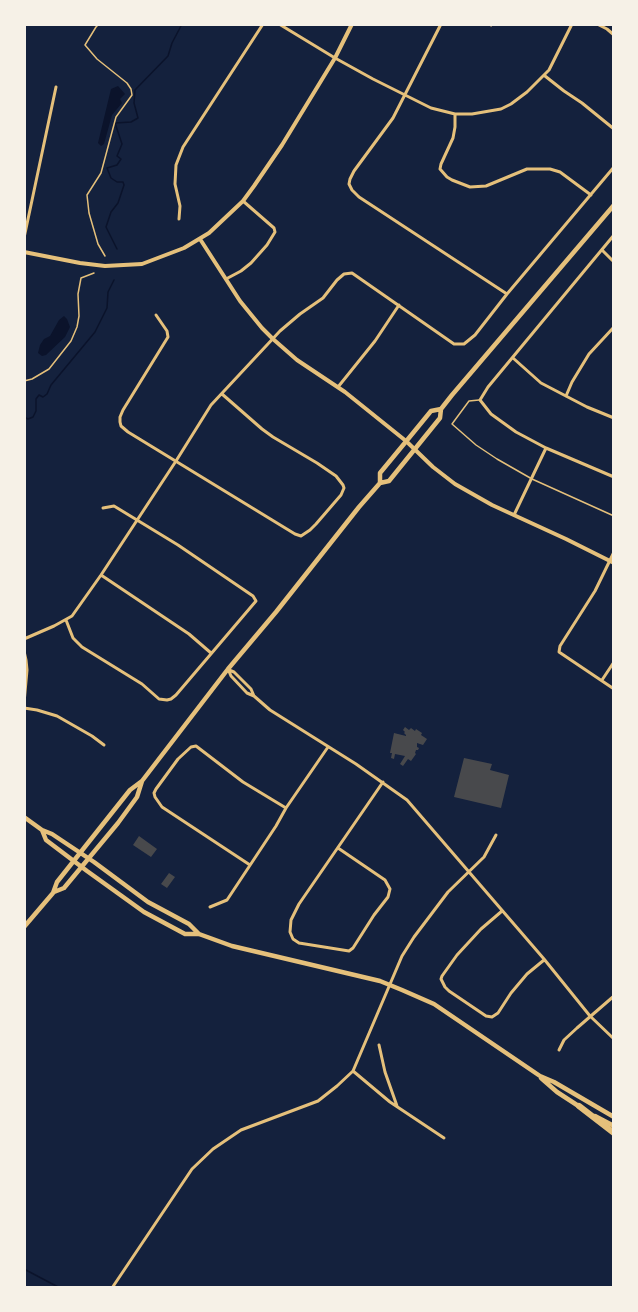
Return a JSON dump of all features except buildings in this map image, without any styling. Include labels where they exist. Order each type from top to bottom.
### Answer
[{"type":"highway","points":[[579,1106],[614,1133]]},
{"type":"main road","points":[[24,927],[53,893],[57,882],[130,790],[142,781],[228,669],[359,507],[380,483],[389,480],[440,418],[441,409],[614,205]]},
{"type":"main road","points":[[380,483],[380,473],[406,441],[431,411],[441,409]]},
{"type":"main road","points":[[53,893],[64,888],[118,823],[137,797],[142,781]]},
{"type":"main road","points":[[24,817],[88,858],[148,902],[189,924],[199,934]]},
{"type":"main road","points":[[42,830],[46,840],[144,912],[185,934],[199,934],[231,946],[380,981],[434,1004],[540,1076],[557,1092],[614,1126]]},
{"type":"main road","points":[[540,1076],[614,1117]]},
{"type":"street","points":[[179,219],[176,165],[183,147],[263,24]]},
{"type":"street","points":[[279,24],[335,58],[431,108],[455,114],[472,114],[501,109],[528,92],[545,76],[572,24]]},
{"type":"street","points":[[24,252],[80,263],[122,266],[142,264],[178,251],[200,239],[243,201],[282,145],[335,58],[352,24]]},
{"type":"street","points":[[441,24],[393,118],[354,171],[349,184],[351,190],[359,197],[507,294]]},
{"type":"street","points":[[597,24],[614,35]]},
{"type":"street","points":[[545,76],[614,129]]},
{"type":"street","points":[[24,238],[56,87]]},
{"type":"street","points":[[455,114],[453,138],[440,169],[452,180],[470,187],[486,186],[527,169],[550,169],[560,172],[591,195]]},
{"type":"street","points":[[24,639],[72,616],[176,461],[204,415],[280,331],[323,298],[337,280],[347,273],[352,273],[450,340],[459,345],[469,341],[614,167]]},
{"type":"street","points":[[226,279],[241,271],[259,255],[273,237],[274,228],[243,201]]},
{"type":"street","points":[[614,235],[488,387],[480,400],[491,414],[507,426],[546,448],[614,477]]},
{"type":"street","points":[[200,239],[250,314],[273,339],[297,360],[338,387],[406,441],[455,484],[492,505],[612,562]]},
{"type":"street","points":[[602,250],[614,262]]},
{"type":"street","points":[[338,387],[375,341],[399,305]]},
{"type":"street","points":[[156,315],[167,331],[168,337],[123,410],[121,426],[301,536],[310,530],[341,495],[343,485],[336,476],[273,437],[222,393]]},
{"type":"street","points":[[566,396],[589,354],[614,327]]},
{"type":"street","points":[[513,358],[541,384],[614,418]]},
{"type":"street","points":[[514,515],[546,448]]},
{"type":"street","points":[[66,620],[73,638],[82,647],[142,684],[163,700],[171,699],[176,695],[256,601],[253,596],[178,545],[114,506],[104,508]]},
{"type":"street","points":[[614,552],[612,562],[560,646],[559,652],[614,688]]},
{"type":"street","points":[[101,575],[189,634],[211,653]]},
{"type":"street","points":[[24,651],[27,660],[24,703]]},
{"type":"street","points":[[602,680],[614,662]]},
{"type":"street","points":[[228,669],[231,676],[247,693],[270,710],[383,782],[407,800],[590,1016],[614,1039]]},
{"type":"street","points":[[24,708],[57,716],[104,745]]},
{"type":"street","points":[[250,865],[162,807],[155,797],[156,789],[178,759],[191,747],[196,746],[243,782],[286,808]]},
{"type":"street","points":[[210,907],[228,900],[328,747]]},
{"type":"street","points":[[338,848],[385,880],[390,889],[388,897],[349,951],[293,939],[290,932],[291,920],[299,904],[383,782]]},
{"type":"street","points":[[112,1288],[192,1169],[213,1149],[241,1130],[318,1101],[353,1071],[402,956],[448,892],[484,857],[496,835]]},
{"type":"street","points":[[502,911],[481,929],[445,972],[441,979],[449,991],[486,1016],[492,1017],[498,1013],[527,974],[544,959]]},
{"type":"street","points":[[559,1050],[564,1040],[614,996]]},
{"type":"street","points":[[379,1045],[385,1072],[398,1107]]},
{"type":"street","points":[[353,1071],[398,1107],[444,1138]]},
{"type":"lane","points":[[480,400],[469,401],[452,424],[476,445],[532,479],[614,516]]},
{"type":"path","points":[[99,24],[85,45],[97,59],[128,83],[132,95],[116,117],[101,173],[87,195],[88,213],[105,256]]},
{"type":"path","points":[[24,381],[49,369],[71,341],[79,316],[78,294],[81,278],[94,273]]},
{"type":"water","points":[[118,86],[125,94],[120,99],[122,103],[112,115],[104,144],[101,146],[98,143],[111,89]]},
{"type":"water","points":[[64,316],[70,327],[65,337],[42,356],[38,353],[40,345],[50,336],[59,320]]},
{"type":"waterway","points":[[117,249],[106,227],[124,185],[123,182],[117,182],[111,178],[107,168],[117,165],[121,159],[117,156],[122,144],[115,123],[131,122],[138,118],[134,103],[135,90],[168,56],[182,24]]},
{"type":"waterway","points":[[24,417],[28,419],[33,417],[36,411],[36,399],[39,395],[43,397],[47,394],[51,385],[95,332],[107,308],[108,292],[114,280]]},
{"type":"waterway","points":[[24,1269],[60,1288]]}]
